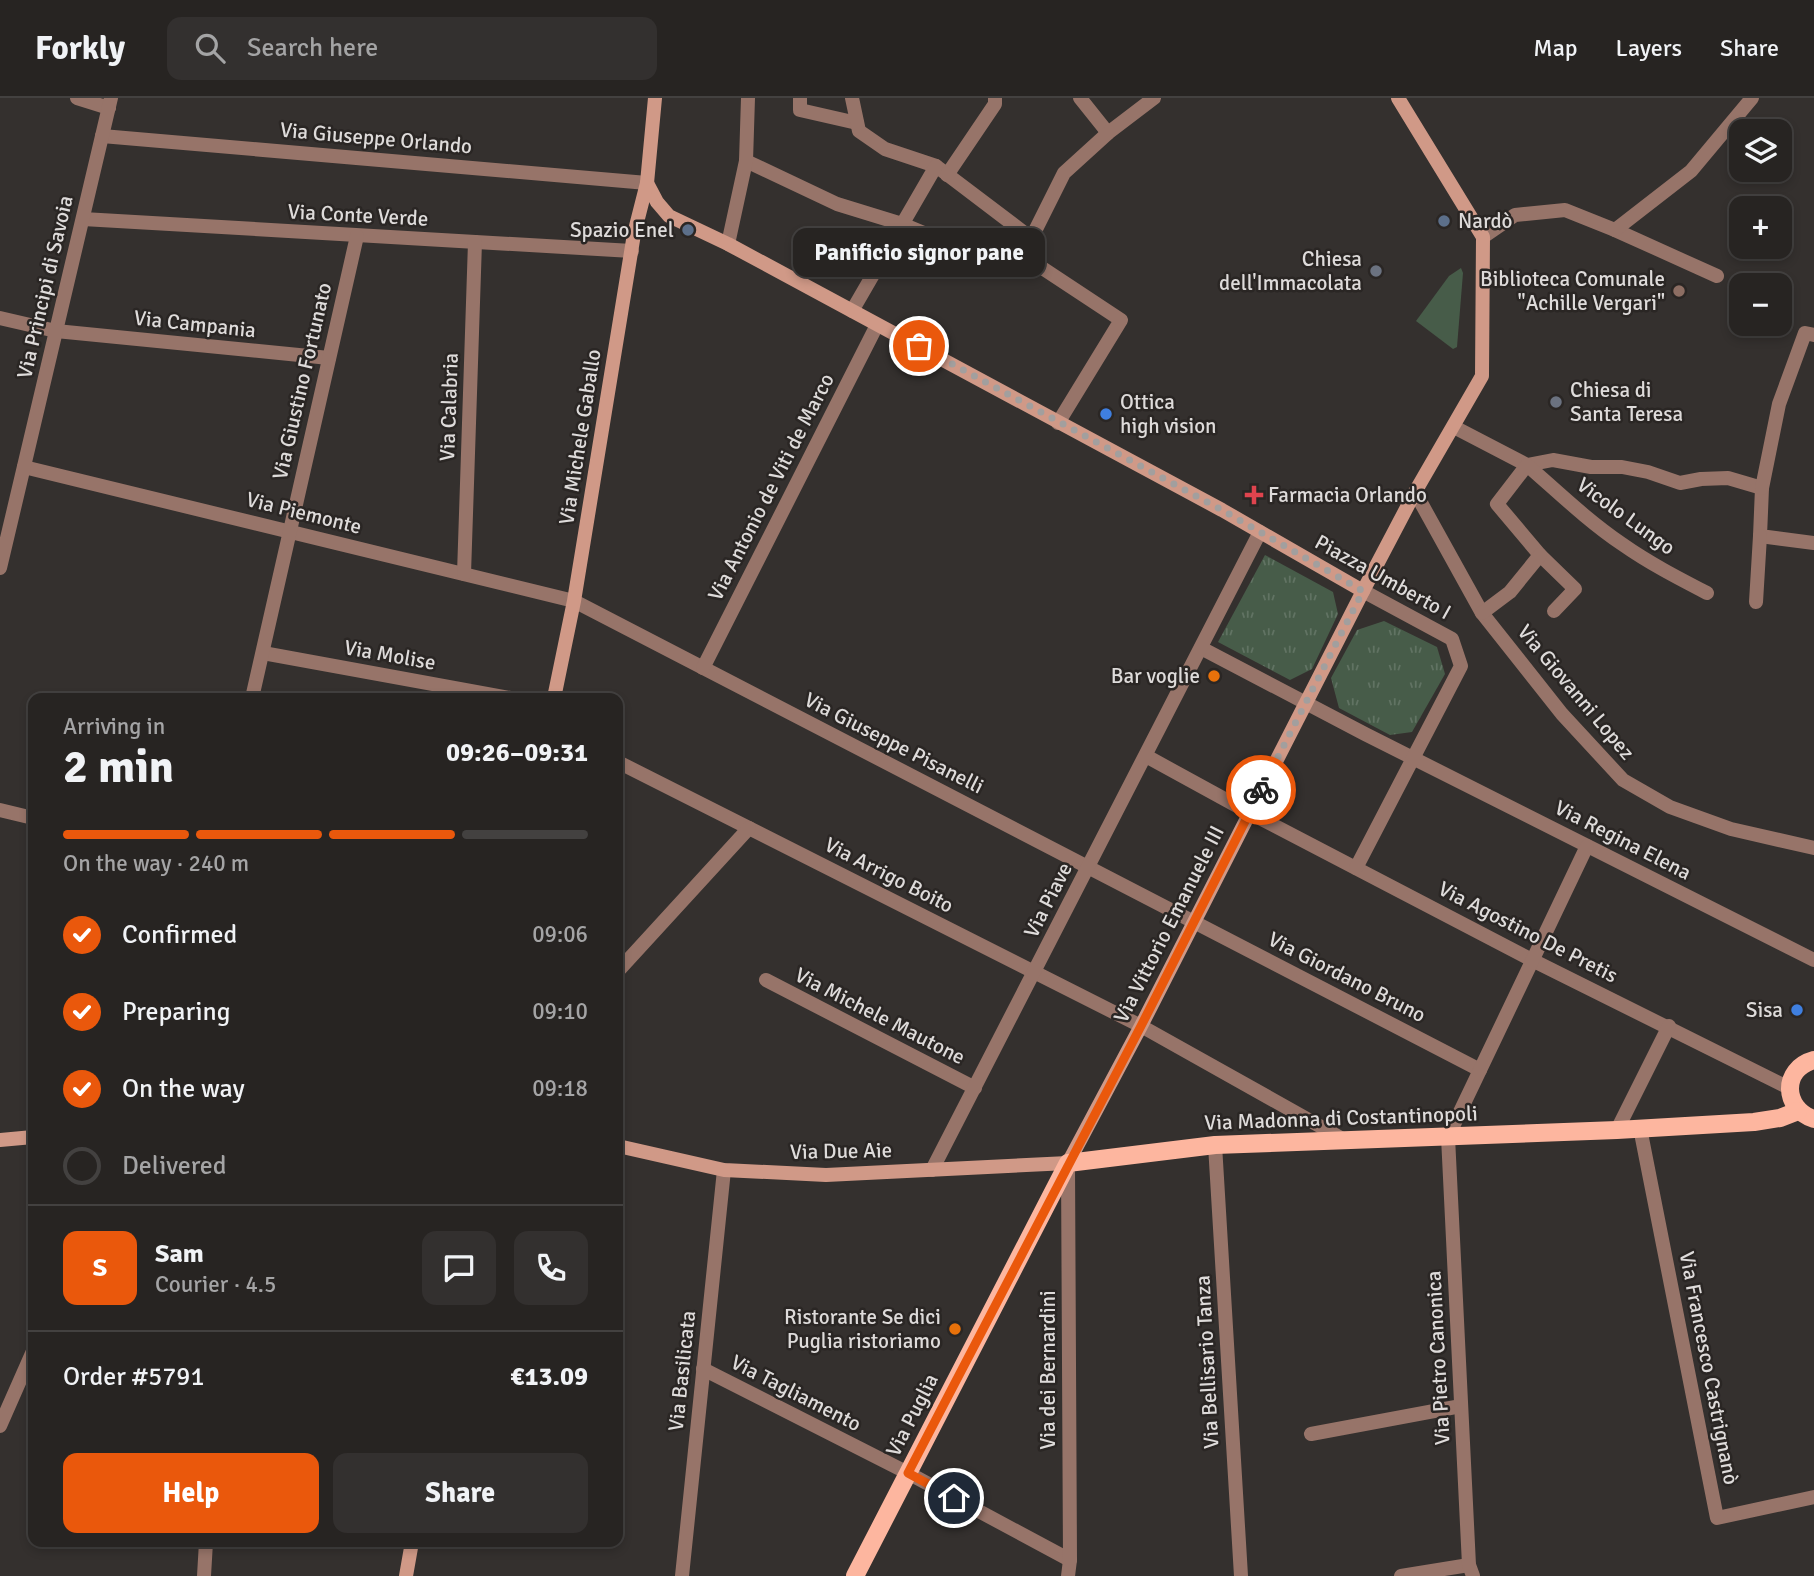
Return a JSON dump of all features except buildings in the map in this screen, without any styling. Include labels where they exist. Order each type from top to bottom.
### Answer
[{"type":"main road","points":[[1806,1115],[1793,1104],[1789,1088],[1796,1070],[1814,1060]]},
{"type":"main road","name":"Via Madonna di Costantinopoli","points":[[1068,1163],[1215,1145],[1341,1138],[1448,1137],[1617,1130],[1754,1122],[1806,1115]]},
{"type":"main road","name":"Via Puglia","points":[[855,1576],[1068,1163]]},
{"type":"street","points":[[77,98],[110,103]]},
{"type":"street","name":"Via Michele Gaballo","points":[[555,693],[574,601],[632,251],[647,183],[655,98]]},
{"type":"street","points":[[728,244],[746,161],[748,98]]},
{"type":"street","points":[[800,98],[800,110],[858,123]]},
{"type":"street","points":[[852,98],[859,131],[885,149],[941,170],[1031,239]]},
{"type":"street","points":[[852,311],[902,224],[941,170],[995,104],[995,98]]},
{"type":"street","points":[[1080,98],[1108,133]]},
{"type":"street","points":[[746,161],[837,204],[902,224],[1015,271],[1064,173],[1108,133],[1154,98]]},
{"type":"street","points":[[1398,98],[1483,237],[1516,215],[1565,210],[1717,276]]},
{"type":"street","points":[[1615,230],[1691,171],[1751,99]]},
{"type":"street","name":"Via Principi di Savoia","points":[[0,568],[110,103]]},
{"type":"street","name":"Via Giuseppe Orlando","points":[[102,136],[647,183]]},
{"type":"street","name":"Piazza Umberto I","points":[[647,183],[657,202],[669,216],[728,244],[1222,510],[1452,639],[1461,666],[1356,868]]},
{"type":"street","name":"Via Conte Verde","points":[[83,219],[632,251]]},
{"type":"street","name":"Via Giustino Fortunato","points":[[253,693],[357,236]]},
{"type":"street","name":"Via Vittorio Emanuele III","points":[[1068,1163],[1415,492],[1482,376],[1483,237]]},
{"type":"street","name":"Via Calabria","points":[[464,574],[475,242]]},
{"type":"street","points":[[1024,256],[1121,320],[1058,423]]},
{"type":"street","name":"Via Campania","points":[[0,318],[56,331],[329,358]]},
{"type":"street","name":"Via Antonio de Viti de Marco","points":[[703,668],[877,324]]},
{"type":"street","points":[[1756,602],[1762,488],[1779,404],[1805,334],[1814,335]]},
{"type":"street","name":"Vicolo Lungo","points":[[1454,427],[1527,465],[1575,508],[1622,544],[1707,593]]},
{"type":"street","points":[[1554,611],[1575,589],[1540,555],[1497,504],[1527,465],[1553,460],[1591,467],[1622,467],[1680,483],[1728,478],[1762,488]]},
{"type":"street","name":"Via Piemonte","points":[[24,467],[574,601]]},
{"type":"street","name":"Via Giovanni Lopez","points":[[1415,492],[1482,613],[1562,714],[1623,780],[1670,807],[1731,829],[1814,848]]},
{"type":"street","points":[[1260,532],[1200,648],[1413,758]]},
{"type":"street","points":[[1760,536],[1814,543]]},
{"type":"street","points":[[1482,613],[1510,592],[1540,555]]},
{"type":"street","name":"Via Giuseppe Pisanelli","points":[[574,601],[1194,922]]},
{"type":"street","name":"Via Piave","points":[[932,1170],[1200,648]]},
{"type":"street","name":"Via Molise","points":[[262,653],[482,693]]},
{"type":"street","name":"Via Agostino De Pretis","points":[[1146,756],[1532,960],[1789,1088]]},
{"type":"street","name":"Via Regina Elena","points":[[1413,758],[1814,960]]},
{"type":"street","name":"Via Arrigo Boito","points":[[623,765],[1141,1026],[1341,1138]]},
{"type":"street","points":[[0,810],[28,817]]},
{"type":"street","points":[[623,966],[749,828]]},
{"type":"street","points":[[1448,1137],[1587,846]]},
{"type":"street","name":"Via Giordano Bruno","points":[[1194,922],[1480,1070]]},
{"type":"street","name":"Via Michele Mautone","points":[[766,980],[975,1088]]},
{"type":"street","points":[[1617,1130],[1669,1026]]},
{"type":"street","name":"Via Francesco Castrignanò","points":[[1640,1128],[1717,1518],[1814,1497]]},
{"type":"street","name":"Via Pietro Canonica","points":[[1448,1137],[1471,1570]]},
{"type":"street","points":[[0,1140],[28,1138]]},
{"type":"street","name":"Via Bellisario Tanza","points":[[1215,1145],[1241,1576]]},
{"type":"street","name":"Via Due Aie","points":[[623,1147],[724,1170],[826,1175],[1068,1163]]},
{"type":"street","name":"Via dei Bernardini","points":[[1068,1163],[1068,1576]]},
{"type":"street","name":"Via Basilicata","points":[[682,1576],[724,1170]]},
{"type":"street","points":[[0,1426],[28,1362]]},
{"type":"street","name":"Via Tagliamento","points":[[704,1369],[908,1473],[1070,1560]]},
{"type":"street","points":[[1311,1434],[1461,1406]]},
{"type":"street","points":[[204,1576],[206,1547]]},
{"type":"street","points":[[406,1576],[411,1547]]},
{"type":"street","points":[[1401,1576],[1471,1570]]},
{"type":"green space","points":[[1461,268],[1463,273],[1457,347],[1453,349],[1416,321],[1449,276]]},
{"type":"green space","points":[[1265,555],[1333,592],[1338,614],[1312,669],[1290,680],[1218,642]]},
{"type":"green space","points":[[1384,621],[1437,647],[1445,674],[1412,732],[1390,735],[1339,708],[1331,678],[1357,630]]},
{"type":"way so far","points":[[919,346],[1222,510],[1363,591],[1261,790]]},
{"type":"place","name":"Nardò","points":[[1444,221]]},
{"type":"place","name":"Spazio Enel","points":[[688,230]]},
{"type":"place","name":"Chiesa dell'Immacolata","points":[[1376,271]]},
{"type":"place","name":"Biblioteca Comunale \"Achille Vergari\"","points":[[1679,291]]},
{"type":"place","name":"Panificio signor pane","points":[[919,346]]},
{"type":"place","name":"Chiesa di Santa Teresa","points":[[1556,402]]},
{"type":"place","name":"Ottica high vision","points":[[1106,414]]},
{"type":"place","name":"Farmacia Orlando","points":[[1254,495]]},
{"type":"place","name":"Bar voglie","points":[[1214,676]]},
{"type":"place","name":"Sisa","points":[[1797,1010]]},
{"type":"place","name":"Ristorante Se dici Puglia ristoriamo","points":[[955,1329]]},
{"type":"route","points":[[954,1498],[908,1473],[1261,790]]}]
